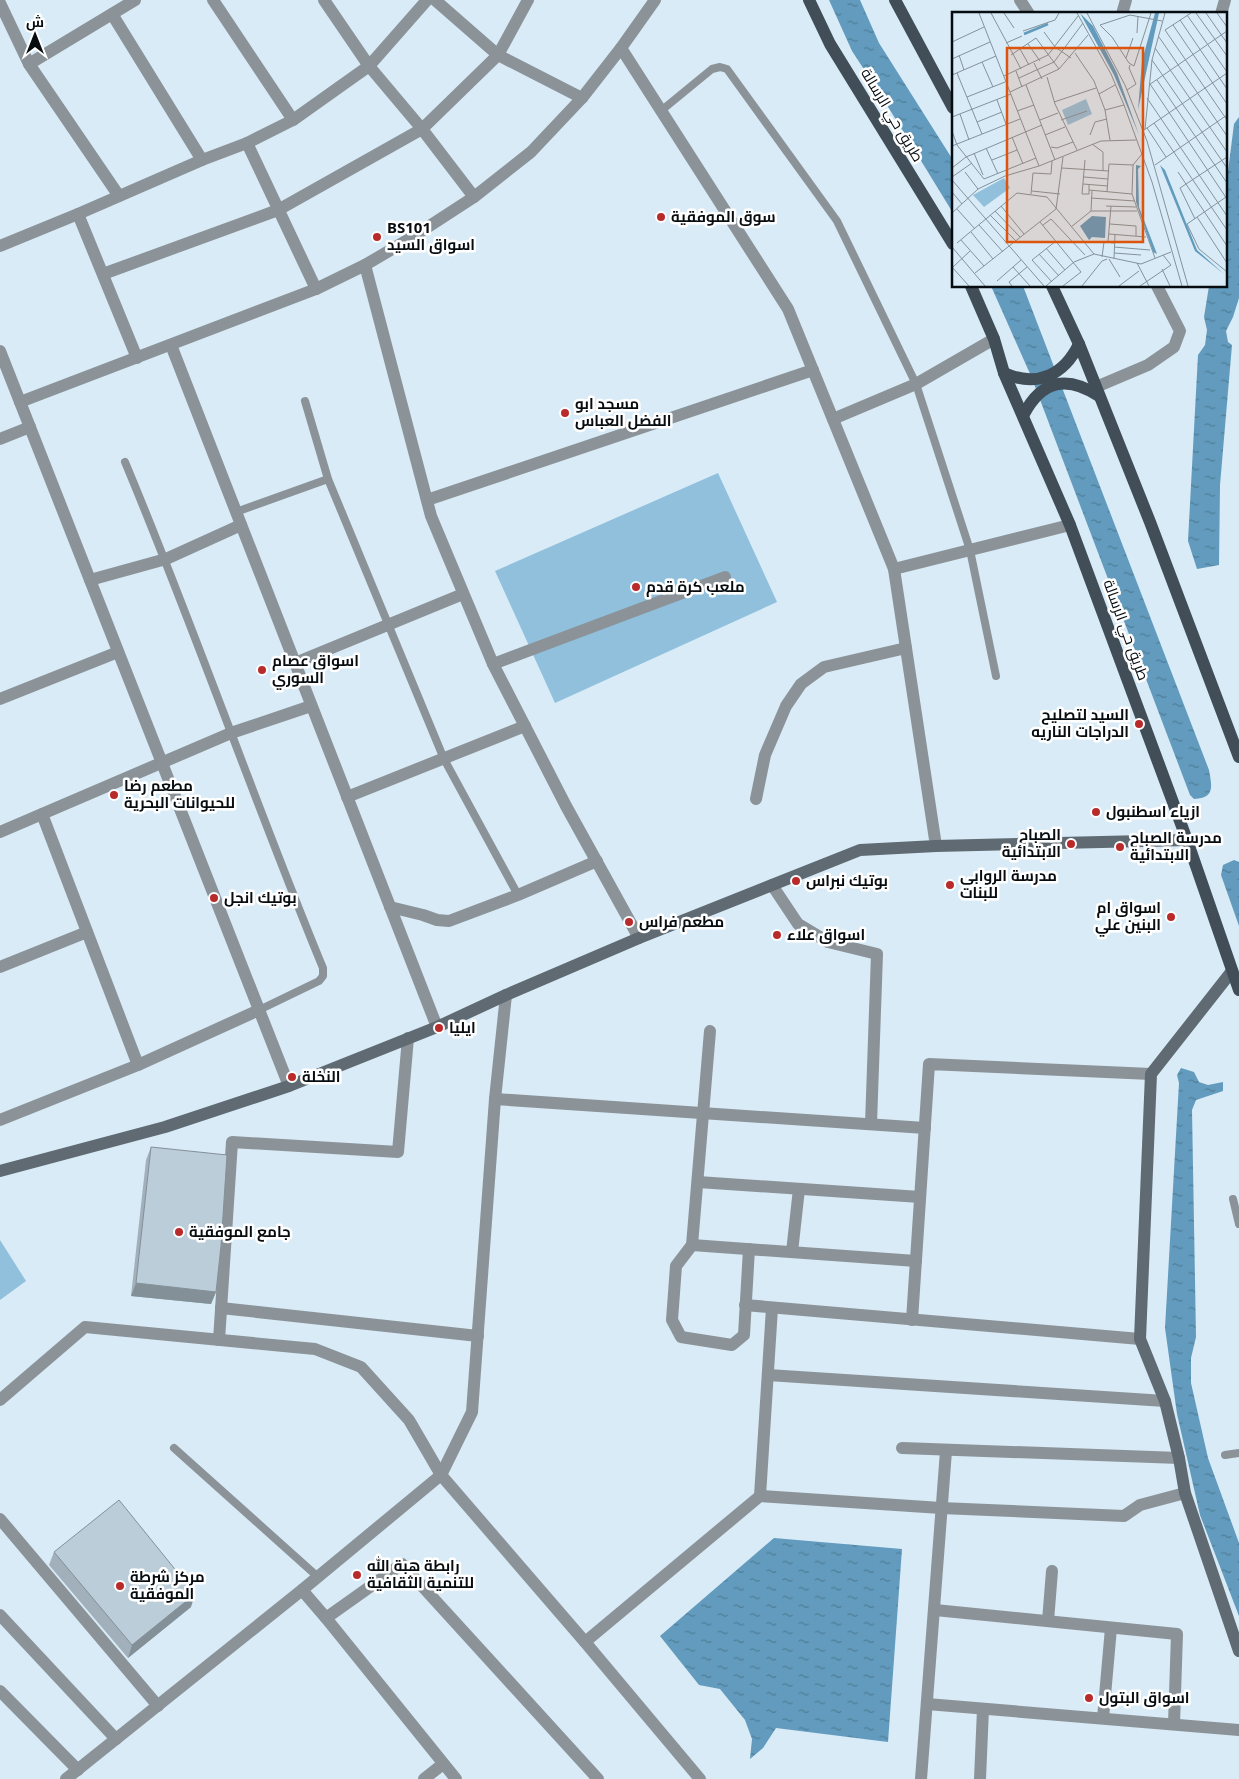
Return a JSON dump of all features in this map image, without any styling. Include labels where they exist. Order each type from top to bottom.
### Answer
[{"type":"main road","name":"طريق حي الرسالة","points":[[809,0],[830,44],[952,242]]},
{"type":"main road","points":[[895,0],[952,106]]},
{"type":"main road","name":"طريق حي الرسالة","points":[[972,288],[994,339],[1004,373],[1026,409],[1187,840],[1239,990]]},
{"type":"main road","points":[[1053,288],[1079,344],[1150,522],[1239,757]]},
{"type":"main road","points":[[1004,373],[1021,379],[1031,380],[1046,376],[1060,369],[1079,344]]},
{"type":"main road","points":[[1026,409],[1039,393],[1051,386],[1065,383],[1097,391]]},
{"type":"street","points":[[29,64],[135,0]]},
{"type":"street","points":[[213,0],[293,120]]},
{"type":"street","points":[[324,0],[369,66],[422,129],[474,197]]},
{"type":"street","points":[[0,246],[202,160],[247,143],[293,120],[369,66],[427,0]]},
{"type":"street","points":[[435,0],[498,55],[582,98]]},
{"type":"street","points":[[102,274],[278,210],[422,129],[498,55],[528,0]]},
{"type":"street","points":[[20,402],[316,290],[366,265],[474,197],[531,152],[582,98],[655,0]]},
{"type":"street","points":[[1020,0],[1028,12]]},
{"type":"street","points":[[0,3],[29,64],[119,196]]},
{"type":"street","points":[[112,14],[202,160]]},
{"type":"street","points":[[621,48],[788,309],[894,569],[936,846]]},
{"type":"street","points":[[247,143],[316,290]]},
{"type":"street","points":[[78,214],[137,358]]},
{"type":"street","points":[[366,265],[431,516],[492,664],[639,938]]},
{"type":"street","points":[[1097,391],[1148,365],[1174,347],[1180,331],[1158,288]]},
{"type":"street","points":[[833,419],[916,384],[994,339]]},
{"type":"street","points":[[171,345],[437,1027]]},
{"type":"street","points":[[0,351],[289,1086]]},
{"type":"street","points":[[427,500],[813,370]]},
{"type":"street","points":[[0,439],[30,427]]},
{"type":"street","points":[[90,580],[166,559],[241,525]]},
{"type":"street","points":[[894,569],[1070,525]]},
{"type":"street","points":[[492,664],[725,577]]},
{"type":"street","points":[[295,663],[463,594]]},
{"type":"street","points":[[756,798],[765,755],[786,706],[801,684],[824,667],[906,648]]},
{"type":"street","points":[[0,698],[118,652]]},
{"type":"street","points":[[1,829],[42,814],[230,733],[311,706]]},
{"type":"street","points":[[347,797],[525,726]]},
{"type":"street","points":[[42,814],[138,1065]]},
{"type":"street","points":[[0,1171],[165,1127],[289,1086],[437,1027],[639,938],[860,850],[936,846],[1187,840]]},
{"type":"street","points":[[390,907],[437,920],[449,921],[518,895],[597,861]]},
{"type":"street","points":[[772,885],[798,924],[828,942],[878,954],[871,1124]]},
{"type":"street","points":[[0,967],[87,932]]},
{"type":"street","points":[[1232,972],[1151,1074],[1140,1339],[1165,1401],[1179,1458],[1185,1493],[1239,1651]]},
{"type":"street","points":[[66,1779],[302,1590],[441,1475],[472,1412],[495,1099],[506,995]]},
{"type":"street","points":[[0,1120],[138,1065],[259,1010]]},
{"type":"street","points":[[710,1031],[692,1245],[676,1266],[672,1320],[681,1337],[732,1345],[744,1335],[749,1249]]},
{"type":"street","points":[[219,1340],[232,1142],[398,1152],[408,1038]]},
{"type":"street","points":[[912,1320],[929,1064],[1151,1074]]},
{"type":"street","points":[[495,1099],[924,1128]]},
{"type":"street","points":[[698,1182],[920,1197]]},
{"type":"street","points":[[792,1252],[799,1189]]},
{"type":"street","points":[[692,1245],[916,1261]]},
{"type":"street","points":[[745,1305],[1140,1339]]},
{"type":"street","points":[[221,1308],[478,1336]]},
{"type":"street","points":[[760,1496],[772,1308]]},
{"type":"street","points":[[0,1400],[85,1327],[315,1349],[361,1367],[410,1420],[441,1475],[700,1779]]},
{"type":"street","points":[[768,1375],[1165,1401]]},
{"type":"street","points":[[902,1448],[1179,1458]]},
{"type":"street","points":[[921,1779],[946,1451]]},
{"type":"street","points":[[585,1642],[760,1496],[942,1508],[1124,1516],[1140,1505],[1185,1493]]},
{"type":"street","points":[[0,1519],[158,1706]]},
{"type":"street","points":[[326,1618],[402,1564],[598,1779]]},
{"type":"street","points":[[1048,1621],[1052,1572]]},
{"type":"street","points":[[302,1590],[456,1779]]},
{"type":"street","points":[[935,1610],[1177,1634],[1174,1724]]},
{"type":"street","points":[[0,1615],[116,1739]]},
{"type":"street","points":[[1103,1718],[1112,1628]]},
{"type":"street","points":[[0,1691],[78,1770]]},
{"type":"street","points":[[927,1704],[1239,1730]]},
{"type":"street","points":[[980,1779],[984,1709]]},
{"type":"street","points":[[424,1779],[444,1764]]},
{"type":"lane","points":[[662,110],[712,69],[727,69],[837,221],[916,384],[970,550],[996,676]]},
{"type":"lane","points":[[305,401],[328,479],[444,759],[518,895]]},
{"type":"lane","points":[[125,462],[166,559],[230,733],[322,968],[322,976],[319,981],[259,1010]]},
{"type":"lane","points":[[236,512],[328,479]]},
{"type":"lane","points":[[1233,1199],[1239,1224]]},
{"type":"lane","points":[[174,1448],[318,1577]]},
{"type":"lane","points":[[1226,1455],[1239,1453]]},
{"type":"shaded area","name":"ملعب كرة قدم","points":[[718,473],[777,602],[555,703],[495,571]]},
{"type":"shaded area","points":[[0,1240],[26,1281],[0,1300]]},
{"type":"water","points":[[829,0],[860,0],[879,43],[952,158],[952,211],[882,97],[852,51]]},
{"type":"water","points":[[1239,117],[1239,298],[1226,331],[1228,342],[1232,345],[1220,485],[1219,565],[1197,569],[1188,541],[1198,355],[1205,345],[1207,330],[1204,317],[1209,288],[1226,288],[1226,187],[1234,124]]},
{"type":"water","points":[[992,288],[1024,288],[1209,770],[1211,786],[1209,794],[1206,796],[1194,799],[1190,795],[1031,376]]},
{"type":"water","points":[[1234,860],[1239,862],[1239,926],[1221,875],[1223,865]]},
{"type":"water","points":[[1181,1068],[1194,1072],[1199,1082],[1208,1085],[1223,1082],[1223,1091],[1196,1100],[1192,1110],[1196,1337],[1191,1358],[1191,1383],[1208,1458],[1239,1543],[1239,1616],[1200,1515],[1177,1414],[1165,1328],[1179,1083],[1177,1075]]},
{"type":"water","points":[[774,1538],[902,1549],[888,1742],[776,1728],[763,1748],[750,1759],[752,1739],[745,1720],[720,1689],[699,1685],[660,1636]]},
{"type":"building","name":"جامع الموفقية","points":[[151,1147],[227,1155],[216,1292],[136,1283]]},
{"type":"building","name":"مركز شرطة الموفقية","points":[[119,1500],[195,1594],[132,1645],[54,1552]]},
{"type":"place","name":"سوق الموفقية","points":[[661,217]]},
{"type":"place","name":"BS101 اسواق السيد","points":[[377,237]]},
{"type":"place","name":"مسجد ابو الفضل العباس","points":[[565,413]]},
{"type":"place","name":"ملعب كرة قدم","points":[[636,587]]},
{"type":"place","name":"اسواق عصام السوري","points":[[262,670]]},
{"type":"place","name":"السيد لتصليح الدراجات الناريه","points":[[1139,724]]},
{"type":"place","name":"مطعم رضا للحيوانات البحرية","points":[[114,795]]},
{"type":"place","name":"ازياء اسطنبول","points":[[1096,812]]},
{"type":"place","name":"الصباح الابتدائية","points":[[1071,844]]},
{"type":"place","name":"مدرسة الصباح الابتدائية","points":[[1120,847]]},
{"type":"place","name":"بوتيك نبراس","points":[[796,881]]},
{"type":"place","name":"مدرسة الروابي للبنات","points":[[950,885]]},
{"type":"place","name":"بوتيك انجل","points":[[214,898]]},
{"type":"place","name":"اسواق ام البنين علي","points":[[1171,917]]},
{"type":"place","name":"مطعم فراس","points":[[629,922]]},
{"type":"place","name":"اسواق علاء","points":[[777,935]]},
{"type":"place","name":"ايليا","points":[[439,1028]]},
{"type":"place","name":"النخلة","points":[[292,1077]]},
{"type":"place","name":"جامع الموفقية","points":[[179,1232]]},
{"type":"place","name":"رابطة هبة الله للتنمية الثقافية","points":[[357,1575]]},
{"type":"place","name":"مركز شرطة الموفقية","points":[[120,1586]]},
{"type":"place","name":"اسواق البتول","points":[[1089,1698]]}]
